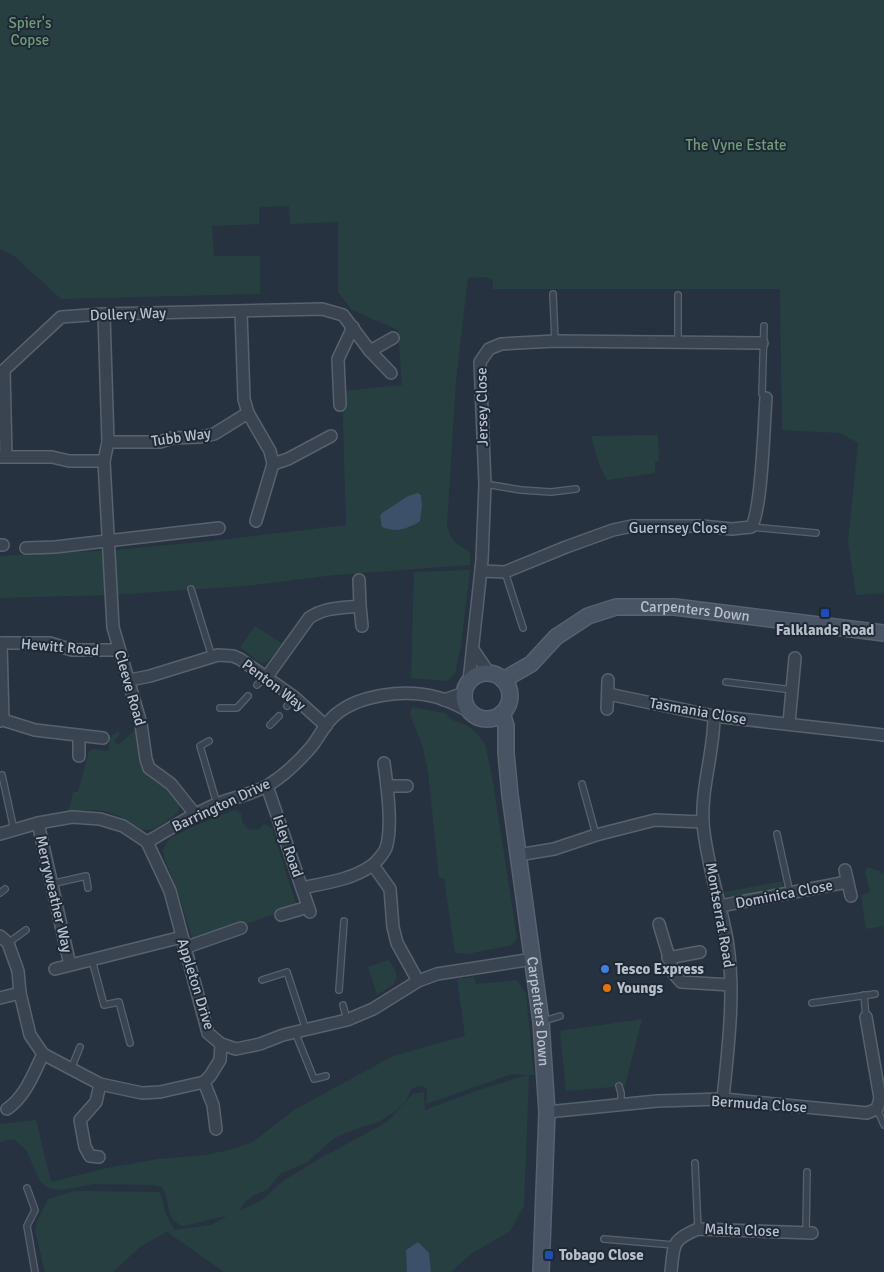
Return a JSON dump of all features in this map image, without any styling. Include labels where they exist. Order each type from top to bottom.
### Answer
[{"type":"street","name":"Dollery Way","points":[[3,457],[2,370],[61,317],[104,314],[322,309],[343,315],[370,351],[391,373]]},
{"type":"street","points":[[241,312],[244,399],[248,414],[270,451],[273,464],[256,521]]},
{"type":"street","name":"Cleeve Road","points":[[104,314],[108,442],[104,462],[113,627],[130,680],[149,768],[171,784],[195,814]]},
{"type":"street","points":[[340,405],[338,359],[353,327]]},
{"type":"street","points":[[370,351],[393,338]]},
{"type":"street","name":"Jersey Close","points":[[467,687],[474,651],[481,571],[485,484],[480,362],[489,349],[501,344],[555,341],[762,343]]},
{"type":"street","points":[[751,527],[755,522],[760,488],[764,396]]},
{"type":"street","name":"Tubb Way","points":[[108,442],[160,442],[172,438],[200,437],[214,434],[248,414]]},
{"type":"street","points":[[273,464],[288,459],[332,436]]},
{"type":"street","points":[[3,457],[52,457],[69,461],[104,462]]},
{"type":"street","name":"Guernsey Close","points":[[481,571],[505,572],[566,546],[613,530],[632,526],[751,527]]},
{"type":"street","points":[[26,548],[55,547],[219,528]]},
{"type":"street","points":[[359,580],[362,626]]},
{"type":"street","points":[[263,680],[309,618],[318,612],[329,609],[360,606]]},
{"type":"street","name":"Carpenters Down","points":[[526,667],[556,637],[588,616],[616,607],[675,607],[884,634]]},
{"type":"street","points":[[0,643],[1,720],[34,730],[103,738]]},
{"type":"street","name":"Hewitt Road","points":[[0,643],[50,643],[72,650],[119,650]]},
{"type":"street","points":[[474,651],[488,673]]},
{"type":"street","name":"Penton Way","points":[[130,680],[150,676],[212,657],[226,655],[240,659],[290,702],[326,726]]},
{"type":"street","points":[[789,724],[796,658]]},
{"type":"street","points":[[503,680],[526,667]]},
{"type":"street","points":[[467,687],[466,706],[471,712],[479,717],[495,717],[502,713],[508,704],[510,696],[526,667]]},
{"type":"street","points":[[444,700],[467,687],[476,676],[488,673],[496,675],[503,680],[508,687],[510,696]]},
{"type":"street","points":[[607,709],[608,680]]},
{"type":"street","name":"Barrington Drive","points":[[147,842],[195,814],[267,786],[289,770],[312,746],[326,726],[343,710],[356,702],[371,697],[408,694],[434,697],[471,712]]},
{"type":"street","name":"Tasmania Close","points":[[608,694],[714,716],[884,735]]},
{"type":"street","points":[[502,713],[506,726],[506,753]]},
{"type":"street","name":"Montserrat Road","points":[[714,716],[703,822],[728,947],[731,985],[723,1099]]},
{"type":"street","points":[[487,718],[506,753]]},
{"type":"street","points":[[79,736],[79,756]]},
{"type":"street","name":"Carpenters Down","points":[[506,753],[541,1022],[547,1112],[541,1272]]},
{"type":"street","points":[[302,888],[336,881],[373,865],[386,849],[388,830],[387,786],[384,763]]},
{"type":"street","name":"Isley Road","points":[[267,786],[309,909],[281,914]]},
{"type":"street","points":[[387,786],[407,786]]},
{"type":"street","points":[[0,834],[38,823],[72,817],[100,819],[123,826],[147,842]]},
{"type":"street","points":[[518,855],[554,849],[596,835],[655,820],[703,822]]},
{"type":"street","name":"Merryweather Way","points":[[38,823],[70,965]]},
{"type":"street","name":"Appleton Drive","points":[[147,842],[170,891],[208,1033],[221,1044],[236,1049],[260,1044],[283,1035],[347,1020],[373,1009],[418,981],[437,974],[532,959]]},
{"type":"street","points":[[373,865],[390,889],[393,927],[397,942],[418,981]]},
{"type":"street","name":"Dominica Close","points":[[845,870],[851,896]]},
{"type":"street","name":"Dominica Close","points":[[720,906],[847,882]]},
{"type":"street","points":[[659,924],[674,974],[682,982],[731,985]]},
{"type":"street","points":[[183,943],[241,928]]},
{"type":"street","points":[[4,940],[18,971],[20,993],[30,1036],[43,1054],[100,1084],[142,1093],[160,1092],[204,1082],[220,1060],[221,1044]]},
{"type":"street","name":"Merryweather Way","points":[[55,969],[183,943]]},
{"type":"street","points":[[668,958],[700,952]]},
{"type":"street","points":[[0,998],[20,993]]},
{"type":"street","points":[[866,1017],[880,1098],[877,1109]]},
{"type":"street","points":[[7,1110],[16,1103],[33,1076],[43,1054]]},
{"type":"street","points":[[204,1082],[213,1105],[216,1129]]},
{"type":"street","points":[[99,1157],[90,1156],[84,1147],[80,1120],[96,1102],[100,1084]]},
{"type":"street","name":"Bermuda Close","points":[[547,1112],[657,1101],[723,1099],[866,1113],[877,1109]]},
{"type":"street","name":"Malta Close","points":[[674,1245],[683,1235],[698,1229],[809,1233]]},
{"type":"street","points":[[671,1272],[674,1245]]},
{"type":"lane","points":[[553,294],[555,341]]},
{"type":"lane","points":[[678,295],[678,342]]},
{"type":"lane","points":[[764,326],[762,343],[764,396]]},
{"type":"lane","points":[[485,484],[551,492],[576,490]]},
{"type":"lane","points":[[751,527],[816,533]]},
{"type":"lane","points":[[505,572],[523,628]]},
{"type":"lane","points":[[191,589],[212,657]]},
{"type":"lane","points":[[726,682],[793,690]]},
{"type":"lane","points":[[220,708],[237,708],[248,696]]},
{"type":"lane","points":[[270,725],[279,716]]},
{"type":"lane","points":[[209,741],[200,746],[217,804]]},
{"type":"lane","points":[[2,775],[14,830]]},
{"type":"lane","points":[[582,784],[596,835]]},
{"type":"lane","points":[[777,834],[790,893]]},
{"type":"lane","points":[[52,884],[86,876],[88,888]]},
{"type":"lane","points":[[339,990],[344,921]]},
{"type":"lane","points":[[4,940],[26,930]]},
{"type":"lane","points":[[92,960],[104,1005],[119,1002],[130,1043]]},
{"type":"lane","points":[[262,980],[287,972],[300,1031],[314,1079],[326,1076]]},
{"type":"lane","points":[[812,1002],[875,994]]},
{"type":"lane","points":[[864,995],[866,1017]]},
{"type":"lane","points":[[343,1005],[347,1020]]},
{"type":"lane","points":[[541,1022],[560,1016]]},
{"type":"lane","points":[[71,1070],[80,1048]]},
{"type":"lane","points":[[619,1086],[621,1105]]},
{"type":"lane","points":[[877,1109],[884,1125]]},
{"type":"lane","points":[[695,1164],[698,1229]]},
{"type":"lane","points":[[806,1172],[809,1233]]},
{"type":"lane","points":[[27,1188],[35,1210],[27,1226],[35,1272]]},
{"type":"lane","points":[[604,1239],[674,1245]]},
{"type":"green space","points":[[0,0],[884,0],[884,593],[856,595],[848,541],[858,443],[840,433],[782,430],[780,289],[493,289],[493,280],[486,277],[468,278],[456,380],[447,526],[455,542],[470,552],[470,565],[335,575],[245,586],[111,595],[0,598],[0,556],[115,550],[346,525],[342,391],[402,385],[398,330],[352,310],[338,292],[338,222],[290,224],[289,206],[259,207],[259,224],[212,226],[214,256],[260,256],[260,294],[61,299],[13,255],[0,249]],"holes":[[[418,493],[421,495],[422,506],[411,527],[389,530]]]},
{"type":"green space","points":[[658,435],[659,461],[655,462],[655,473],[607,480],[599,464],[591,436]]},
{"type":"green space","points":[[470,570],[461,645],[455,673],[447,681],[411,678],[414,572]]},
{"type":"green space","points":[[255,626],[283,644],[267,662],[261,663],[240,647]]},
{"type":"green space","points":[[412,707],[445,713],[452,720],[466,725],[477,733],[485,744],[492,776],[517,938],[514,943],[508,946],[467,954],[455,953],[444,878],[439,878],[428,772],[422,744],[410,715]]},
{"type":"green space","points":[[136,729],[140,760],[144,771],[151,779],[174,795],[178,800],[178,812],[160,825],[148,830],[139,828],[120,816],[97,810],[81,810],[66,813],[71,803],[73,792],[78,792],[89,751],[94,749],[108,751],[110,737],[118,731],[120,735],[114,740],[118,745]]},
{"type":"green space","points":[[235,810],[241,813],[242,822],[248,829],[258,830],[264,824],[272,828],[297,907],[193,941],[177,889],[164,858],[163,850],[171,838],[192,827]]},
{"type":"green space","points":[[868,867],[884,873],[884,926],[866,929],[861,895],[870,892],[865,871]]},
{"type":"green space","points":[[783,881],[782,887],[766,892],[743,897],[725,895],[725,892]]},
{"type":"green space","points":[[389,960],[397,978],[393,985],[377,995],[368,967]]},
{"type":"green space","points":[[474,977],[476,984],[517,980],[526,994],[534,1075],[529,1075],[524,1206],[510,1231],[471,1254],[451,1272],[224,1272],[167,1232],[141,1246],[113,1272],[45,1272],[35,1231],[37,1221],[48,1199],[74,1191],[160,1192],[165,1212],[174,1230],[211,1225],[227,1216],[181,1226],[172,1217],[162,1187],[154,1185],[94,1184],[61,1190],[48,1188],[40,1181],[26,1150],[14,1139],[0,1142],[0,1124],[36,1120],[51,1182],[107,1168],[158,1159],[205,1155],[234,1149],[253,1142],[294,1110],[393,1056],[465,1036],[457,979]],"holes":[[[512,1074],[527,1075],[425,1110],[424,1092],[413,1094],[387,1122],[319,1159],[283,1181],[262,1200],[239,1211],[245,1202],[254,1195],[267,1190],[281,1173],[306,1163],[332,1140],[345,1133],[380,1121],[396,1111],[406,1101],[411,1089],[419,1086],[425,1087],[427,1090],[426,1104]]]},
{"type":"green space","points":[[642,1019],[625,1086],[566,1091],[560,1031]]},
{"type":"water","points":[[418,493],[421,495],[422,506],[420,521],[401,529],[392,530],[382,527],[380,516],[382,513],[408,496]]},
{"type":"water","points":[[418,1242],[429,1253],[431,1272],[407,1272],[406,1250]]},
{"type":"place","name":"Falklands Road","points":[[825,613]]},
{"type":"place","name":"Tesco Express","points":[[605,969]]},
{"type":"place","name":"Youngs","points":[[607,988]]},
{"type":"place","name":"Tobago Close","points":[[549,1255]]},
{"type":"park label","name":"Spier's Copse","points":[[30,32]]},
{"type":"park label","name":"The Vyne Estate","points":[[736,145]]}]
